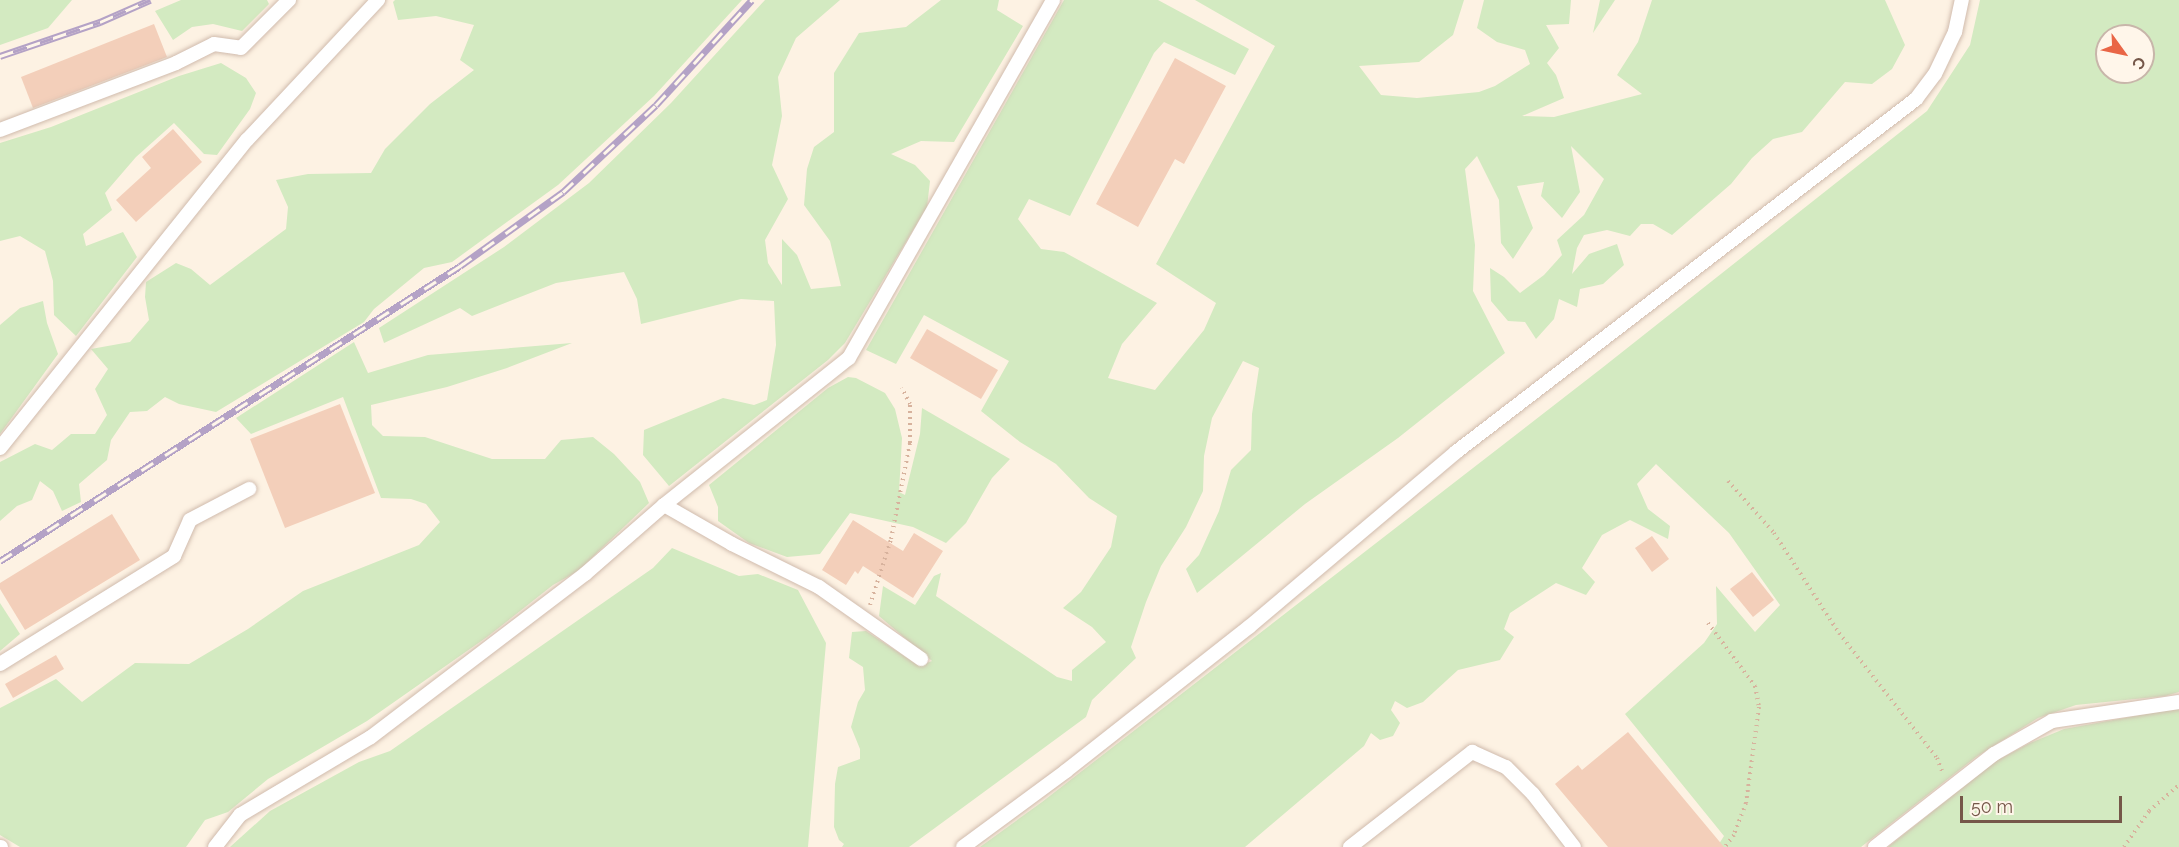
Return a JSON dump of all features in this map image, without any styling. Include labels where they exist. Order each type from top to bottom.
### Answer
[{"type":"lane","points":[[0,130],[177,63],[214,44],[241,48],[289,0]]},
{"type":"lane","points":[[0,448],[247,140],[378,0]]},
{"type":"lane","points":[[215,847],[240,815],[371,737],[585,574],[664,506],[849,358],[1053,0]]},
{"type":"lane","points":[[963,847],[1066,771],[1249,627],[1456,452],[1916,99],[1935,74],[1955,32],[1962,0]]},
{"type":"lane","points":[[0,664],[174,556],[190,520],[249,489]]},
{"type":"lane","points":[[664,506],[732,544],[819,587],[921,658]]},
{"type":"lane","points":[[1875,847],[1994,754],[2052,720],[2179,702]]},
{"type":"lane","points":[[1350,847],[1472,752],[1506,767],[1533,794],[1574,847]]},
{"type":"path","points":[[866,619],[891,540],[910,443],[910,404],[902,388]]},
{"type":"path","points":[[1728,481],[1773,533],[1839,633],[1937,758],[1949,789]]},
{"type":"path","points":[[1708,622],[1755,686],[1759,706],[1746,803],[1734,835],[1725,847]]},
{"type":"path","points":[[2124,847],[2148,811],[2179,785]]},
{"type":"green space","points":[[0,0],[72,0],[48,28],[0,45]]},
{"type":"green space","points":[[181,0],[267,0],[269,4],[242,31],[213,24],[192,27],[173,40],[155,11]]},
{"type":"green space","points":[[395,0],[742,0],[654,96],[558,185],[452,262],[424,268],[374,309],[364,322],[216,412],[179,404],[165,397],[147,411],[130,412],[111,440],[107,460],[79,484],[81,502],[62,511],[53,491],[40,481],[32,500],[17,506],[0,521],[0,462],[35,444],[52,450],[71,434],[95,434],[107,415],[95,389],[108,369],[91,349],[130,342],[149,320],[145,297],[146,282],[176,263],[191,269],[210,285],[286,229],[288,207],[276,180],[308,174],[371,173],[385,149],[430,104],[474,70],[460,60],[474,25],[436,16],[398,20],[393,2]]},
{"type":"green space","points":[[765,0],[840,0],[796,38],[778,77],[782,116],[772,165],[788,199],[765,240],[768,263],[782,285],[782,239],[797,255],[811,289],[841,286],[830,241],[804,205],[807,169],[814,147],[834,132],[834,73],[859,33],[906,27],[941,0],[999,0],[997,10],[1023,26],[954,142],[921,141],[891,154],[915,165],[930,181],[927,207],[845,343],[828,360],[669,486],[643,455],[644,430],[723,398],[754,405],[767,400],[776,345],[774,301],[741,299],[641,324],[637,299],[624,272],[556,283],[472,316],[460,308],[384,343],[379,328],[504,247],[589,183],[671,103]]},
{"type":"green space","points":[[1064,0],[1158,0],[1249,49],[1235,75],[1164,42],[1154,53],[1070,216],[1029,199],[1018,219],[1041,249],[1064,252],[1157,303],[1122,344],[1108,378],[1155,390],[1204,330],[1216,303],[1156,264],[1275,46],[1195,0],[1464,0],[1453,35],[1419,62],[1359,66],[1381,95],[1417,98],[1479,92],[1495,86],[1530,64],[1525,50],[1497,42],[1477,28],[1484,0],[1571,0],[1569,24],[1546,25],[1559,48],[1547,63],[1556,75],[1564,98],[1522,116],[1554,117],[1642,94],[1617,75],[1638,42],[1652,0],[1885,0],[1905,45],[1892,69],[1872,84],[1845,82],[1802,132],[1773,139],[1752,158],[1731,184],[1672,235],[1653,224],[1641,224],[1630,236],[1607,230],[1584,235],[1577,248],[1572,274],[1589,254],[1617,244],[1624,265],[1603,284],[1580,289],[1577,307],[1559,299],[1554,319],[1536,339],[1525,322],[1508,321],[1491,301],[1490,268],[1504,277],[1520,293],[1544,275],[1562,255],[1557,240],[1584,215],[1604,179],[1571,146],[1580,192],[1562,218],[1541,196],[1544,182],[1517,186],[1533,228],[1513,259],[1501,243],[1499,200],[1477,156],[1465,169],[1475,245],[1473,291],[1505,353],[1398,438],[1305,504],[1197,593],[1186,569],[1199,555],[1219,511],[1231,470],[1251,450],[1252,414],[1259,368],[1243,361],[1212,418],[1204,456],[1203,491],[1186,527],[1161,566],[1146,602],[1131,647],[1136,658],[1092,700],[1086,717],[909,847],[842,847],[844,844],[839,840],[834,827],[835,784],[838,767],[860,759],[860,749],[851,727],[858,702],[865,690],[863,667],[849,658],[852,632],[866,631],[919,666],[932,661],[879,616],[883,586],[915,605],[934,576],[941,573],[936,596],[1057,677],[1072,681],[1072,670],[1106,642],[1092,627],[1063,608],[1081,592],[1111,547],[1117,516],[1089,498],[1056,464],[1020,442],[981,411],[1009,361],[924,315],[896,364],[866,350]]},
{"type":"green space","points":[[1600,0],[1615,0],[1593,33]]},
{"type":"green space","points":[[1980,0],[2179,0],[2179,692],[2165,696],[2076,705],[2038,718],[1976,757],[1861,847],[1717,847],[1724,836],[1625,714],[1704,643],[1717,624],[1716,586],[1755,632],[1780,605],[1729,533],[1656,464],[1637,484],[1648,509],[1670,526],[1668,539],[1630,520],[1602,535],[1582,568],[1595,582],[1586,595],[1556,583],[1510,613],[1504,629],[1514,637],[1500,660],[1458,670],[1423,702],[1407,708],[1395,701],[1391,710],[1400,723],[1393,736],[1380,740],[1371,733],[1364,746],[1245,847],[980,847],[1042,802],[1602,368],[1927,111],[1970,45]]},
{"type":"green space","points":[[221,63],[246,78],[256,93],[250,109],[217,155],[204,154],[174,123],[136,157],[105,193],[112,210],[83,234],[86,246],[123,232],[137,257],[76,336],[54,315],[53,281],[45,251],[20,236],[0,241],[0,143],[51,127],[179,76]]},
{"type":"green space","points":[[43,301],[47,323],[58,354],[0,434],[0,325],[20,308]]},
{"type":"green space","points":[[354,342],[368,373],[428,355],[572,343],[507,368],[447,387],[371,405],[372,425],[383,436],[425,437],[492,459],[545,459],[561,440],[593,437],[614,454],[640,482],[649,503],[578,571],[553,585],[487,637],[367,721],[268,779],[228,812],[205,820],[186,847],[20,847],[0,835],[0,708],[56,679],[82,702],[135,663],[189,664],[248,629],[303,591],[419,545],[440,522],[426,504],[411,499],[381,498],[343,397],[251,434],[236,418]]},
{"type":"green space","points":[[848,377],[856,378],[885,393],[895,409],[902,438],[899,492],[905,495],[920,434],[922,408],[1010,459],[992,478],[966,523],[946,543],[913,527],[850,513],[820,554],[787,557],[749,543],[718,521],[718,507],[709,485],[828,388]]},
{"type":"green space","points":[[672,548],[739,576],[758,574],[798,590],[826,643],[808,847],[230,847],[270,811],[359,762],[390,751],[653,568]]},
{"type":"green space","points":[[0,603],[20,634],[0,651]]},
{"type":"green space","points":[[2179,708],[2179,847],[1888,847],[1996,761],[2030,743],[2064,729]]},
{"type":"building","points":[[154,24],[167,57],[33,108],[21,77]]},
{"type":"building","points":[[1175,58],[1226,86],[1184,164],[1175,159],[1138,227],[1096,204]]},
{"type":"building","points":[[173,129],[202,162],[136,222],[116,200],[151,168],[142,157]]},
{"type":"building","points":[[927,329],[998,370],[981,399],[910,358]]},
{"type":"building","points":[[340,404],[375,493],[285,528],[250,439]]},
{"type":"building","points":[[112,514],[140,560],[25,630],[0,589],[0,583]]},
{"type":"building","points":[[853,520],[903,551],[914,533],[943,551],[913,598],[863,566],[858,574],[855,571],[846,585],[822,570]]},
{"type":"building","points":[[1652,536],[1669,559],[1652,572],[1635,548]]},
{"type":"building","points":[[1752,572],[1774,600],[1753,617],[1730,589]]},
{"type":"building","points":[[56,655],[64,669],[13,698],[5,684]]},
{"type":"building","points":[[1628,732],[1724,847],[1608,847],[1555,784],[1578,765],[1582,770]]},
{"type":"railway","points":[[0,56],[100,22],[150,0]]},
{"type":"railway","points":[[0,561],[460,266],[563,192],[656,105],[752,0]]}]
